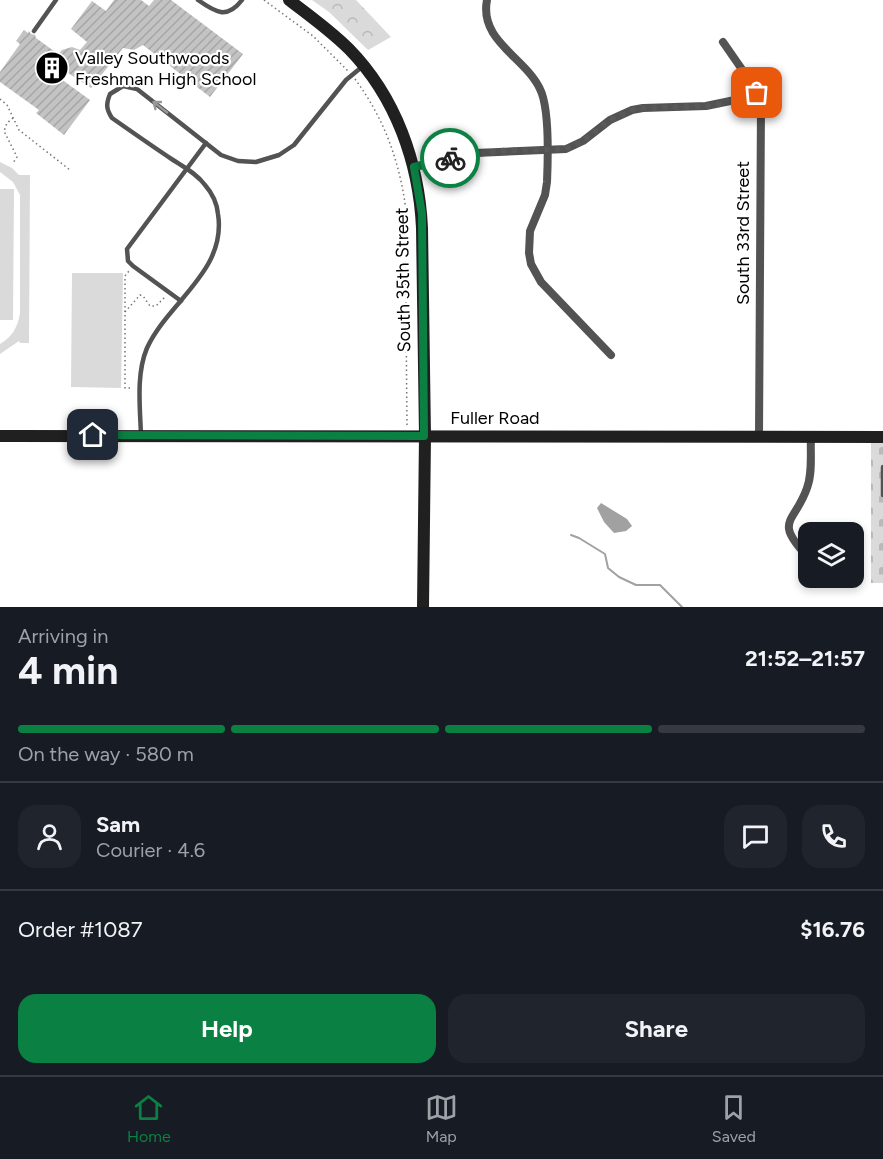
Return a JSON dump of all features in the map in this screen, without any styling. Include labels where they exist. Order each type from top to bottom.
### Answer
[{"type":"street","name":"South 35th Street","points":[[288,0],[332,33],[363,65],[393,112],[414,167],[422,214],[423,607]]},
{"type":"street","points":[[487,0],[486,16],[492,32],[531,75],[541,91],[545,110],[547,182],[545,195],[530,231],[531,264],[541,282],[611,355]]},
{"type":"street","name":"South 33rd Street","points":[[723,42],[757,91],[761,105],[759,436]]},
{"type":"street","points":[[414,167],[475,153],[566,149],[575,146],[610,120],[632,110],[706,106],[728,102],[757,91]]},
{"type":"street","name":"Fuller Road","points":[[0,436],[883,436]]},
{"type":"street","points":[[798,546],[788,531],[789,524],[807,488],[810,474],[811,436]]},
{"type":"lane","points":[[34,31],[56,0]]},
{"type":"lane","points":[[198,0],[214,11],[223,13],[233,9],[242,0]]},
{"type":"lane","points":[[141,435],[141,380],[144,356],[154,337],[210,261],[220,230],[217,209],[206,185],[187,169],[112,118],[107,111],[110,94],[123,86],[137,89],[221,155],[238,161],[261,161],[279,155],[294,146],[352,74],[363,65]]},
{"type":"lane","points":[[181,301],[133,266],[127,256],[127,249],[206,143]]},
{"type":"lane","points":[[883,467],[883,495]]},
{"type":"path","points":[[264,0],[313,36],[352,74],[370,100],[392,144],[404,195],[407,231],[405,418],[407,426]]},
{"type":"path","points":[[0,99],[7,105],[23,135],[70,170]]},
{"type":"path","points":[[13,163],[17,157],[4,131],[7,123],[14,118]]},
{"type":"path","points":[[130,271],[125,276],[125,388],[130,388]]},
{"type":"path","points":[[125,312],[140,295],[144,296],[150,306],[156,306],[165,297]]},
{"type":"green space","points":[[312,0],[356,0],[391,37],[368,50],[329,12]]},
{"type":"green space","points":[[0,162],[12,168],[19,175],[30,175],[29,343],[19,341],[0,354],[0,344],[14,331],[20,313],[20,195],[13,182],[0,172]]},
{"type":"green space","points":[[0,189],[14,189],[13,320],[0,320]]},
{"type":"green space","points":[[72,273],[123,273],[121,388],[71,387]]},
{"type":"green space","points":[[871,441],[883,441],[883,583],[871,583]]},
{"type":"shaded area","points":[[601,503],[627,519],[632,526],[626,531],[614,533],[604,522],[597,508]]},
{"type":"building","name":"Valley Southwoods Freshman High School","points":[[114,0],[141,0],[149,6],[154,0],[171,0],[243,54],[210,97],[143,45],[134,50],[123,48],[91,88],[62,69],[57,76],[90,100],[64,135],[36,113],[39,110],[0,82],[0,72],[20,44],[16,41],[24,30],[35,35],[58,54],[72,47],[80,50],[87,42],[71,29],[92,1],[106,11]]},
{"type":"waterway","points":[[571,535],[605,554],[608,568],[619,577],[636,585],[660,585],[682,607]]},
{"type":"way so far","points":[[450,158],[499,151],[557,151],[583,141],[610,120],[632,110],[706,106],[735,100],[757,91],[757,93]]},
{"type":"place","name":"Valley Southwoods Freshman High School","points":[[52,68]]},
{"type":"route","points":[[93,435],[424,436],[422,214],[414,167],[450,158]]}]
